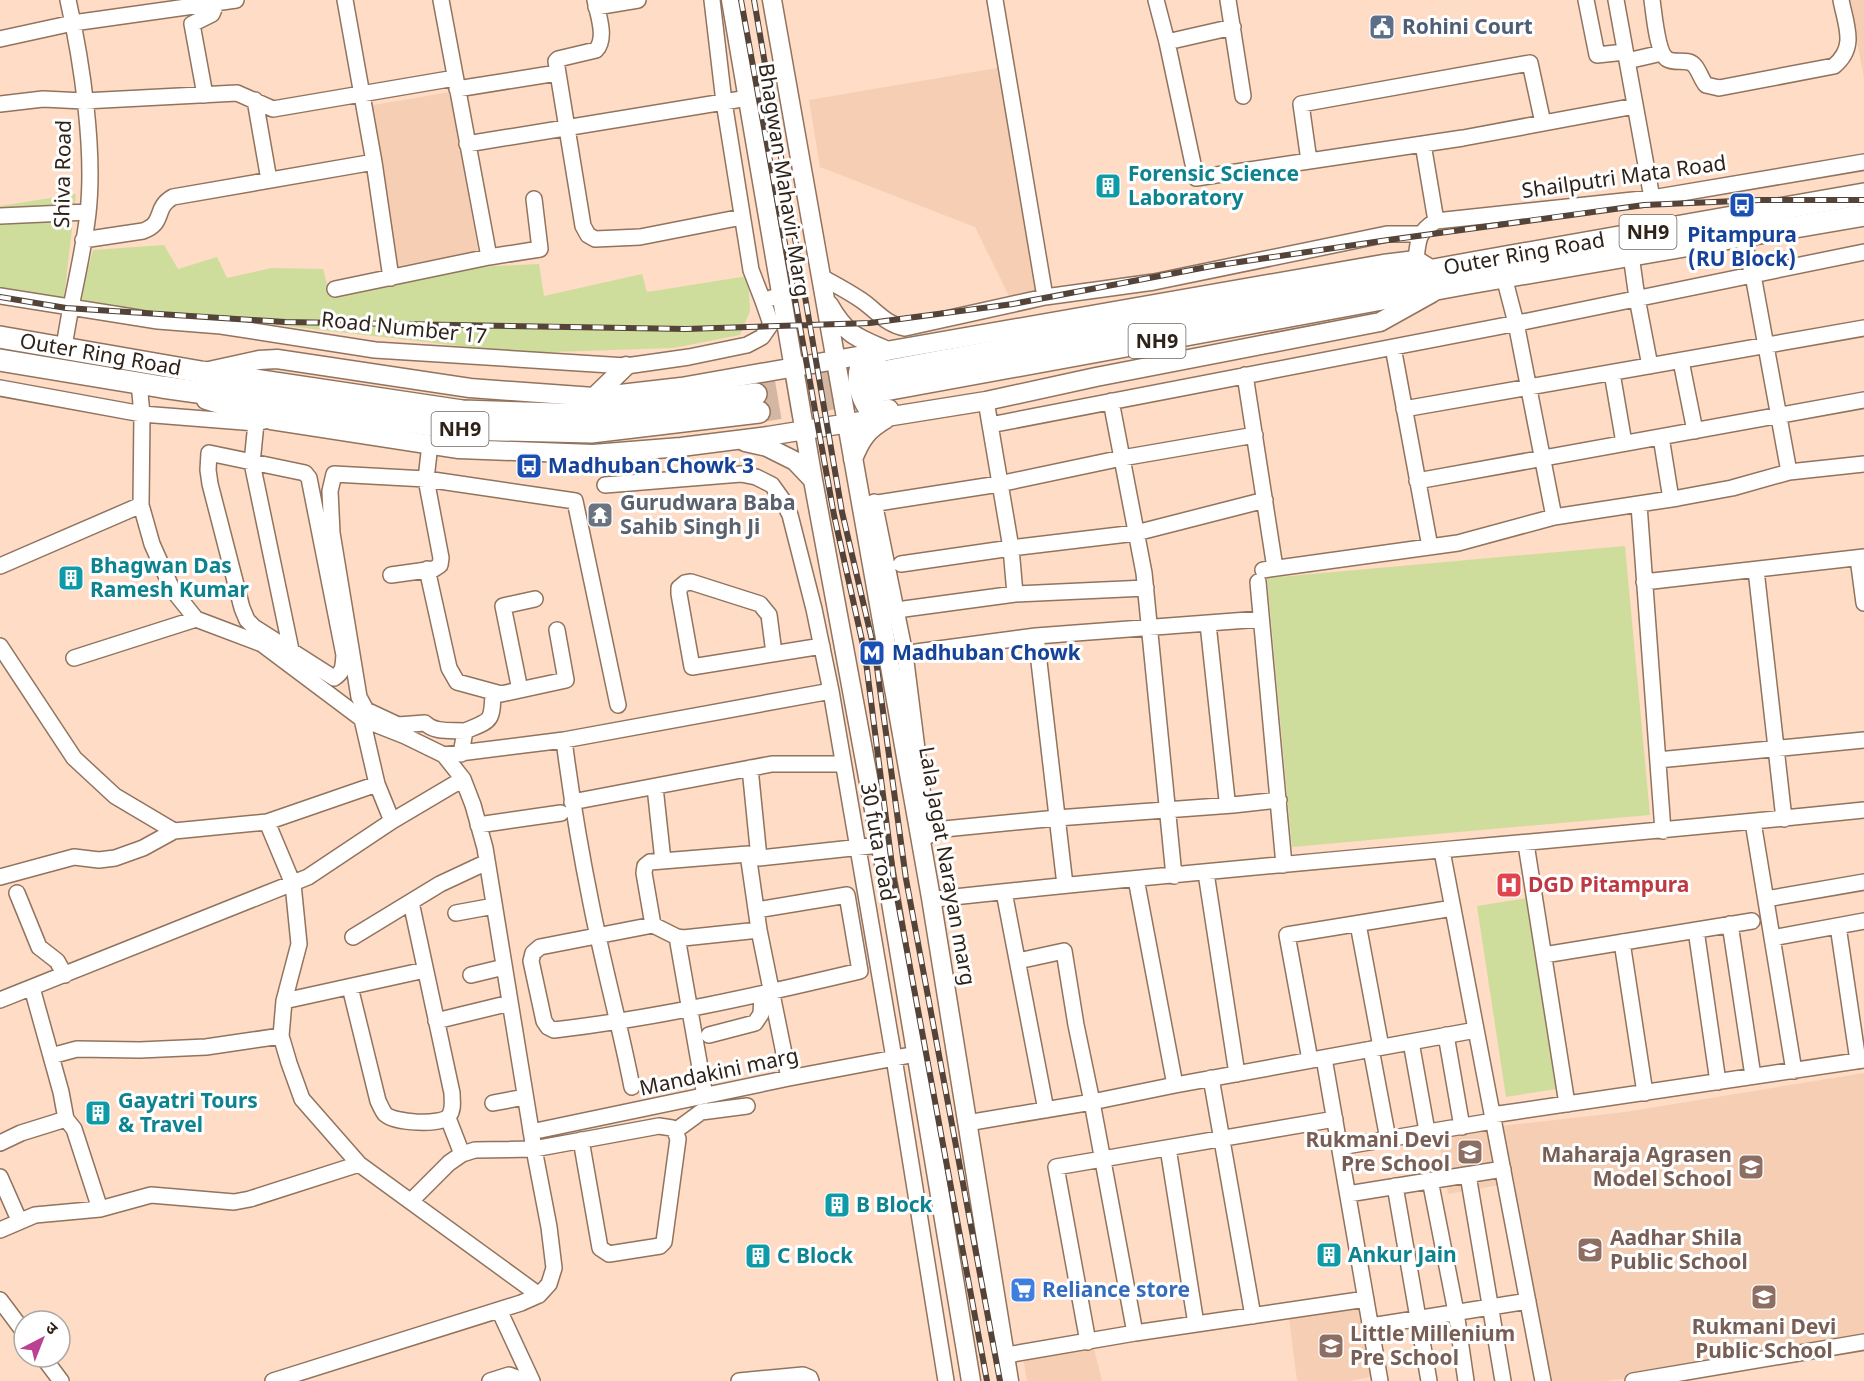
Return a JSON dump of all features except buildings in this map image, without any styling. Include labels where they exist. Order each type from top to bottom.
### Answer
[{"type":"highway","name":"Outer Ring Road","points":[[1429,273],[1864,194]]},
{"type":"highway","name":"Outer Ring Road","points":[[1429,273],[1504,277],[1864,215]]},
{"type":"highway","name":"NH9","points":[[873,383],[1429,273]]},
{"type":"highway","name":"Outer Ring Road","points":[[0,337],[201,372],[462,411],[592,415],[757,403],[591,432],[459,429],[162,387],[0,360]]},
{"type":"main road","name":"Bhagwan Mahavir Marg","points":[[731,0],[748,98],[772,298],[794,367]]},
{"type":"main road","name":"Bhagwan Mahavir Marg","points":[[772,0],[835,360]]},
{"type":"main road","points":[[201,372],[259,360],[277,359],[470,388],[594,397],[681,387],[888,351],[1429,273]]},
{"type":"main road","points":[[162,387],[264,422],[459,449],[593,454],[681,447],[986,400],[1380,322],[1429,273]]},
{"type":"main road","points":[[821,284],[840,324],[856,338],[888,351]]},
{"type":"main road","points":[[888,351],[862,365],[857,372],[862,400],[867,408],[878,410],[912,406],[1062,378],[1096,377]]},
{"type":"main road","name":"Lala Jagat Narayan marg","points":[[835,360],[853,459],[867,504],[971,1123],[1009,1381]]},
{"type":"main road","points":[[594,397],[626,366]]},
{"type":"main road","points":[[794,367],[880,844],[971,1381]]},
{"type":"main road","points":[[853,459],[860,441],[873,427],[891,416]]},
{"type":"main road","points":[[738,440],[767,447],[795,461],[813,480]]},
{"type":"street","name":"Shiva Road","points":[[64,348],[88,212],[89,148],[68,0]]},
{"type":"street","points":[[0,39],[73,23],[188,4],[216,4],[237,0]]},
{"type":"street","points":[[345,0],[374,162],[391,278]]},
{"type":"street","points":[[441,0],[489,257]]},
{"type":"street","points":[[638,0],[595,4],[602,40],[600,46],[596,50],[556,61],[583,226],[588,235],[595,239],[640,237],[742,217]]},
{"type":"street","name":"Road Number 17","points":[[0,296],[158,321],[221,326],[375,350],[626,366],[721,351],[756,342],[766,334],[771,324],[772,298],[751,270],[724,102],[712,0]]},
{"type":"street","points":[[995,0],[1045,297]]},
{"type":"street","points":[[1156,0],[1196,178],[1423,144],[1635,106]]},
{"type":"street","points":[[1228,0],[1243,96]]},
{"type":"street","points":[[1586,0],[1597,56],[1662,53]]},
{"type":"street","points":[[1616,0],[1652,198]]},
{"type":"street","points":[[1652,0],[1662,53],[1671,61],[1694,65],[1706,85],[1713,88],[1834,66],[1843,59],[1849,46],[1841,0]]},
{"type":"street","points":[[205,95],[192,24],[212,14],[216,4]]},
{"type":"street","points":[[1167,42],[1233,27]]},
{"type":"street","points":[[1309,161],[1301,104],[1530,63],[1543,123]]},
{"type":"street","points":[[0,104],[43,99],[84,101],[237,93],[273,108],[361,94],[557,73]]},
{"type":"street","points":[[467,144],[748,98]]},
{"type":"street","points":[[255,100],[269,180]]},
{"type":"street","points":[[1420,234],[1436,221],[1423,144]]},
{"type":"street","points":[[83,240],[151,228],[157,223],[160,208],[166,200],[173,197],[374,162]]},
{"type":"street","name":"Shailputri Mata Road","points":[[1436,221],[1652,198],[1864,162]]},
{"type":"street","points":[[335,289],[489,257],[540,249],[534,199]]},
{"type":"street","points":[[0,216],[88,212]]},
{"type":"street","points":[[821,284],[863,301],[888,322],[905,328],[1045,297],[1154,282],[1387,234],[1420,234]]},
{"type":"street","points":[[1420,234],[1429,273]]},
{"type":"street","points":[[1742,236],[1753,275],[1789,471]]},
{"type":"street","points":[[990,425],[1516,323],[1864,252]]},
{"type":"street","points":[[1631,255],[1650,366]]},
{"type":"street","points":[[1504,277],[1516,323],[1554,517]]},
{"type":"street","points":[[1404,409],[1864,328]]},
{"type":"street","points":[[1393,346],[1430,547]]},
{"type":"street","points":[[1681,361],[1695,431]]},
{"type":"street","points":[[1612,373],[1624,443]]},
{"type":"street","points":[[1245,375],[1265,500],[1265,573],[1261,619],[1284,866]]},
{"type":"street","points":[[139,383],[142,414],[141,506],[152,544],[172,589],[196,620],[262,644],[281,648],[334,678],[340,675],[344,655],[309,478],[305,474],[209,453],[208,476],[244,614],[254,627],[281,648],[362,719],[444,754],[461,754],[564,740],[831,691]]},
{"type":"street","points":[[0,388],[142,414],[264,422],[252,463],[281,648]]},
{"type":"street","points":[[986,400],[1011,548],[1015,594]]},
{"type":"street","points":[[1111,400],[1146,588],[1174,876]]},
{"type":"street","points":[[1417,481],[1864,400]]},
{"type":"street","points":[[867,504],[999,484],[1122,458],[1255,435]]},
{"type":"street","points":[[1661,437],[1671,499]]},
{"type":"street","points":[[391,575],[434,569],[440,566],[441,558],[426,479],[430,444]]},
{"type":"street","points":[[1265,573],[1458,543],[1554,517],[1639,505],[1732,488],[1789,471],[1864,464]]},
{"type":"street","points":[[493,693],[492,716],[487,722],[465,731],[438,730],[424,723],[398,725],[366,710],[359,697],[332,532],[330,491],[334,474],[426,479],[575,501],[618,705]]},
{"type":"street","name":"30 futa road","points":[[605,485],[728,474],[756,477],[772,485],[790,515],[831,691],[894,1058],[946,1381]]},
{"type":"street","points":[[901,564],[1136,533],[1265,500]]},
{"type":"street","points":[[1639,505],[1663,831]]},
{"type":"street","points":[[0,566],[141,506]]},
{"type":"street","points":[[1644,582],[1861,557],[1864,603]]},
{"type":"street","points":[[427,569],[452,676],[457,682],[501,694],[566,680],[557,630]]},
{"type":"street","points":[[1756,570],[1784,819]]},
{"type":"street","points":[[774,653],[769,615],[760,604],[691,582],[679,588],[678,594],[692,667],[822,646]]},
{"type":"street","points":[[904,609],[1015,594],[1146,588]]},
{"type":"street","points":[[520,690],[503,606],[535,600]]},
{"type":"street","points":[[916,652],[1036,636],[1261,619]]},
{"type":"street","points":[[74,658],[196,620]]},
{"type":"street","points":[[1208,624],[1225,792],[1227,800],[1233,805]]},
{"type":"street","points":[[1036,636],[1065,885]]},
{"type":"street","points":[[0,646],[74,758],[115,796],[174,831]]},
{"type":"street","points":[[362,719],[377,784],[392,821]]},
{"type":"street","points":[[461,754],[465,731]]},
{"type":"street","points":[[564,740],[567,808],[619,1022],[632,1087]]},
{"type":"street","points":[[1658,760],[1864,740]]},
{"type":"street","points":[[273,1381],[499,1310],[539,1295],[549,1284],[554,1268],[487,862],[473,805],[463,780],[444,754]]},
{"type":"street","points":[[478,825],[772,764],[843,764]]},
{"type":"street","points":[[750,768],[753,856],[759,930],[767,993],[789,1078]]},
{"type":"street","points":[[2,996],[32,988],[308,877],[392,821],[463,780]]},
{"type":"street","points":[[0,877],[74,857],[99,860],[115,858],[142,848],[174,831],[267,822],[377,784]]},
{"type":"street","points":[[655,787],[663,861]]},
{"type":"street","points":[[944,829],[1279,800]]},
{"type":"street","points":[[934,898],[1526,844],[1864,810]]},
{"type":"street","points":[[267,822],[293,884],[299,944],[284,1001],[281,1036],[288,1063],[302,1099],[359,1164],[539,1295]]},
{"type":"street","points":[[1754,822],[1794,1071]]},
{"type":"street","points":[[652,925],[644,873],[645,867],[650,862],[858,848],[880,844]]},
{"type":"street","points":[[1526,844],[1567,1104]]},
{"type":"street","points":[[1442,851],[1542,1381]]},
{"type":"street","points":[[353,937],[440,884],[487,862]]},
{"type":"street","points":[[1206,873],[1238,1074]]},
{"type":"street","points":[[1136,879],[1175,1085]]},
{"type":"street","points":[[1766,898],[1864,882]]},
{"type":"street","points":[[1004,892],[1046,1110]]},
{"type":"street","points":[[17,894],[39,947],[57,962],[65,975]]},
{"type":"street","points":[[757,910],[847,895],[860,971],[767,993],[619,1022],[554,1030],[544,1021],[532,969],[533,954],[540,947],[652,925],[677,937],[693,938],[759,930]]},
{"type":"street","points":[[350,987],[378,1101],[386,1114],[397,1121],[439,1122],[448,1118],[453,1110],[452,1093],[411,902]]},
{"type":"street","points":[[456,913],[494,906]]},
{"type":"street","points":[[1380,1381],[1335,1119],[1317,1059],[1287,935],[1452,908]]},
{"type":"street","points":[[1544,956],[1752,921]]},
{"type":"street","points":[[1772,938],[1864,921]]},
{"type":"street","points":[[1358,924],[1388,1139]]},
{"type":"street","points":[[1730,924],[1753,1077]]},
{"type":"street","points":[[1340,1147],[1462,1127],[1493,1118],[1567,1104],[1861,1061],[1838,926]]},
{"type":"street","points":[[1696,930],[1718,1082]]},
{"type":"street","points":[[677,937],[705,1096]]},
{"type":"street","points":[[1622,942],[1645,1093]]},
{"type":"street","points":[[1018,961],[1064,951],[1135,1333]]},
{"type":"street","points":[[471,975],[504,967]]},
{"type":"street","points":[[284,1001],[425,970]]},
{"type":"street","points":[[32,988],[61,1092],[66,1119],[74,1129],[100,1209]]},
{"type":"street","points":[[709,1035],[754,1023],[761,1014],[767,993]]},
{"type":"street","points":[[436,1020],[510,1003]]},
{"type":"street","points":[[1017,1381],[971,1123],[1476,1030]]},
{"type":"street","points":[[1446,1035],[1462,1127]]},
{"type":"street","points":[[51,1056],[77,1049],[140,1050],[206,1047],[281,1036]]},
{"type":"street","points":[[1411,1042],[1427,1131]]},
{"type":"street","name":"Mandakini marg","points":[[531,1132],[916,1054]]},
{"type":"street","points":[[1211,1078],[1253,1316]]},
{"type":"street","points":[[493,1103],[525,1097]]},
{"type":"street","points":[[675,1131],[701,1112],[747,1106]]},
{"type":"street","points":[[637,1110],[641,1128]]},
{"type":"street","points":[[448,1118],[462,1154]]},
{"type":"street","points":[[0,1143],[21,1133],[66,1119]]},
{"type":"street","points":[[1088,1341],[1056,1167],[1335,1119]]},
{"type":"street","points":[[411,1201],[448,1163],[462,1154],[475,1150],[534,1149],[641,1128],[667,1127],[675,1131],[678,1139],[664,1242],[660,1246],[654,1249],[609,1254],[600,1248],[581,1140]]},
{"type":"street","points":[[1168,1148],[1196,1324]]},
{"type":"street","points":[[0,1230],[34,1215],[100,1209],[151,1195],[234,1202],[359,1164]]},
{"type":"street","points":[[1348,1194],[1503,1169]]},
{"type":"street","points":[[1468,1175],[1503,1381]]},
{"type":"street","points":[[0,1177],[19,1220]]},
{"type":"street","points":[[1430,1180],[1456,1312],[1466,1381]]},
{"type":"street","points":[[1395,1186],[1429,1381]]},
{"type":"street","points":[[1013,1354],[1135,1333],[1366,1299]]},
{"type":"street","points":[[0,1300],[12,1316]]},
{"type":"street","points":[[1371,1326],[1528,1301]]},
{"type":"street","points":[[499,1310],[532,1381]]},
{"type":"street","points":[[1633,1381],[1864,1342]]},
{"type":"street","points":[[490,1381],[509,1375],[517,1378],[518,1381]]},
{"type":"street","points":[[739,1381],[803,1376],[810,1378],[811,1381]]},
{"type":"shaded area","points":[[1849,0],[1864,0],[1864,78]]},
{"type":"shaded area","points":[[1003,67],[1042,295],[1010,298],[975,227],[820,167],[809,100]]},
{"type":"shaded area","points":[[450,92],[478,252],[397,266],[368,106]]},
{"type":"shaded area","points":[[1864,1073],[1864,1342],[1681,1373],[1604,1381],[1550,1381],[1502,1126],[1625,1112]]},
{"type":"shaded area","name":"Rukmani Devi Pre School","points":[[1494,1126],[1505,1184],[1448,1194],[1438,1136]]},
{"type":"shaded area","name":"Little Millenium Pre School","points":[[1361,1304],[1375,1376],[1351,1381],[1297,1381],[1289,1317]]},
{"type":"shaded area","points":[[1094,1349],[1102,1381],[1027,1381],[1023,1356]]},
{"type":"green space","points":[[76,194],[64,298],[0,288],[0,206]]},
{"type":"green space","points":[[164,245],[178,269],[217,257],[227,278],[272,268],[323,269],[330,296],[473,267],[539,264],[544,296],[642,274],[647,292],[748,276],[750,311],[740,335],[673,348],[521,353],[79,302],[93,250]]},
{"type":"green space","points":[[1625,546],[1650,815],[1292,847],[1267,578]]},
{"type":"green space","points":[[1527,898],[1556,1089],[1506,1097],[1477,906]]},
{"type":"tunnel","points":[[756,394],[858,376]]},
{"type":"tunnel","points":[[759,412],[862,394]]},
{"type":"railway","points":[[741,0],[834,515],[865,654],[894,881],[987,1381]]},
{"type":"railway","points":[[754,0],[842,512],[875,653],[906,879],[1000,1381]]},
{"type":"railway","points":[[0,297],[66,308],[285,322],[686,329],[870,323],[1013,304],[1212,266],[1644,205],[1760,200],[1864,200]]},
{"type":"place","name":"Rohini Court","points":[[1382,27]]},
{"type":"place","name":"Forensic Science Laboratory","points":[[1108,186]]},
{"type":"place","name":"Pitampura (RU Block)","points":[[1742,205]]},
{"type":"place","name":"Madhuban Chowk 3","points":[[529,466]]},
{"type":"place","name":"Gurudwara Baba Sahib Singh Ji","points":[[600,515]]},
{"type":"place","name":"Bhagwan Das Ramesh Kumar","points":[[71,578]]},
{"type":"place","name":"Madhuban Chowk","points":[[872,653]]},
{"type":"place","name":"DGD Pitampura","points":[[1509,885]]},
{"type":"place","name":"Gayatri Tours & Travel","points":[[98,1113]]},
{"type":"place","name":"Rukmani Devi Pre School","points":[[1470,1152]]},
{"type":"place","name":"Maharaja Agrasen Model School","points":[[1751,1167]]},
{"type":"place","name":"B Block","points":[[837,1205]]},
{"type":"place","name":"Aadhar Shila Public School","points":[[1590,1250]]},
{"type":"place","name":"Ankur Jain","points":[[1329,1255]]},
{"type":"place","name":"C Block","points":[[758,1256]]},
{"type":"place","name":"Reliance store","points":[[1023,1290]]},
{"type":"place","name":"Rukmani Devi Public School","points":[[1764,1297]]},
{"type":"place","name":"Little Millenium Pre School","points":[[1331,1346]]}]
